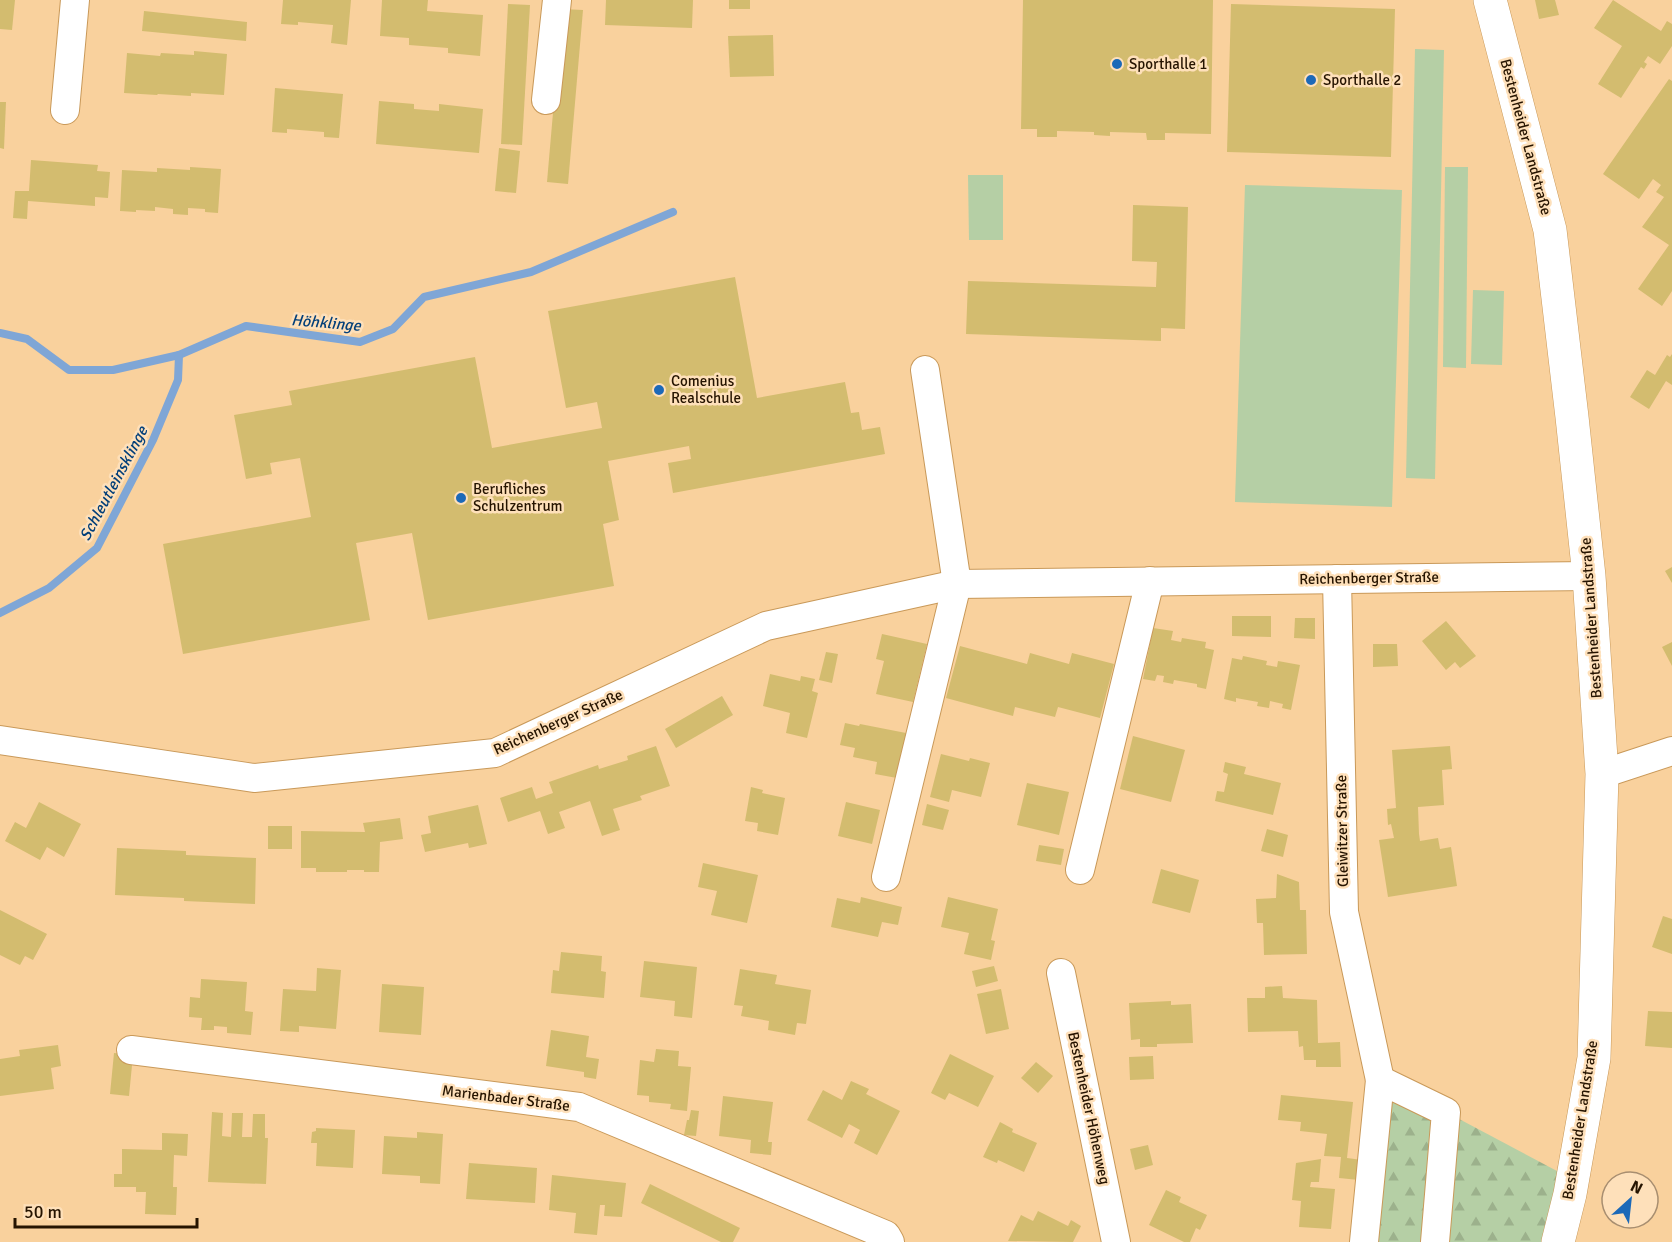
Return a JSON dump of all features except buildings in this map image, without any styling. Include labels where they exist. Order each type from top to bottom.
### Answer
[{"type":"main road","name":"Bestenheider Landstraße","points":[[1490,0],[1550,230],[1589,576],[1602,774],[1594,1058],[1570,1194],[1558,1242]]},
{"type":"street","points":[[65,110],[75,0]]},
{"type":"street","points":[[546,100],[557,0]]},
{"type":"street","points":[[886,877],[957,584],[925,370]]},
{"type":"street","name":"Reichenberger Straße","points":[[0,741],[254,778],[495,753],[766,626],[957,584],[1589,576]]},
{"type":"street","name":"Gleiwitzer Straße","points":[[1337,579],[1344,912],[1380,1080]]},
{"type":"street","points":[[1080,870],[1150,581]]},
{"type":"street","points":[[1602,774],[1672,751]]},
{"type":"street","name":"Bestenheider Höhenweg","points":[[1061,973],[1116,1242]]},
{"type":"street","name":"Marienbader Straße","points":[[131,1050],[579,1107],[886,1235],[891,1242]]},
{"type":"street","points":[[1364,1242],[1380,1080],[1446,1112],[1435,1242]]},
{"type":"green space","points":[[1415,49],[1444,50],[1435,479],[1406,478]]},
{"type":"green space","points":[[1445,167],[1468,167],[1466,368],[1443,367]]},
{"type":"green space","points":[[968,175],[1003,175],[1003,240],[969,240]]},
{"type":"green space","points":[[1245,185],[1402,190],[1392,507],[1235,502]]},
{"type":"green space","points":[[1473,290],[1504,291],[1502,365],[1471,364]]},
{"type":"green space","points":[[1380,1080],[1446,1112],[1572,1179],[1557,1242],[1364,1242]]},
{"type":"waterway","name":"Höhklinge","points":[[0,333],[27,339],[69,370],[113,370],[179,355],[246,326],[360,342],[393,329],[424,297],[531,272],[673,212]]},
{"type":"waterway","name":"Schleutleinsklinge","points":[[0,613],[49,588],[97,548],[153,440],[178,380],[179,355]]},
{"type":"place","name":"Sporthalle 1","points":[[1117,64]]},
{"type":"place","name":"Sporthalle 2","points":[[1311,80]]},
{"type":"place","name":"Comenius Realschule","points":[[659,390]]},
{"type":"place","name":"Berufliches Schulzentrum","points":[[461,498]]}]
